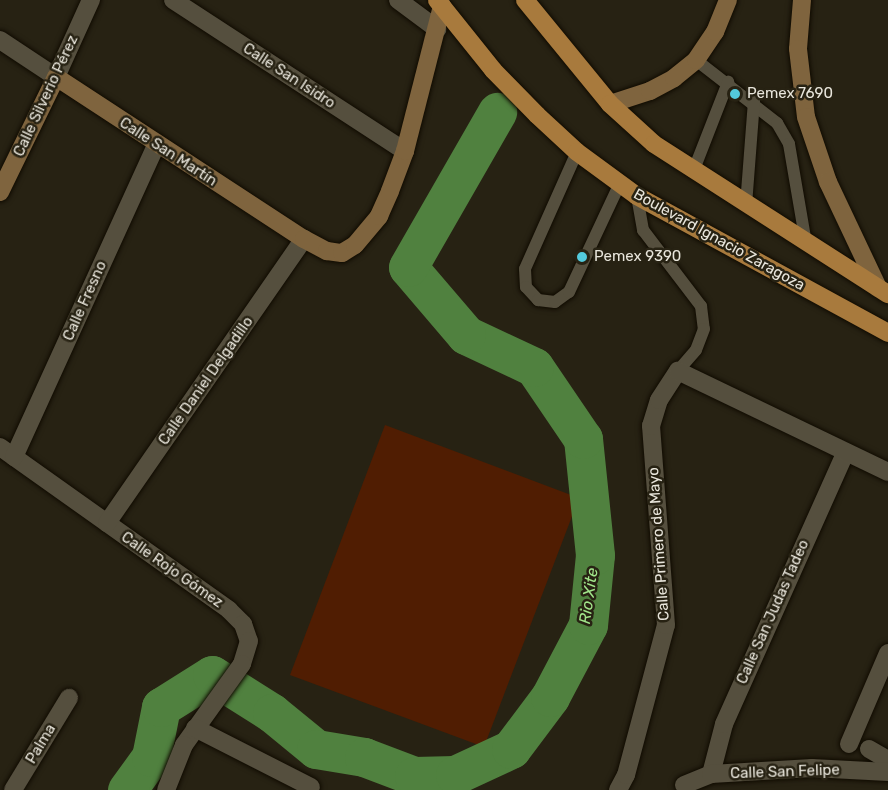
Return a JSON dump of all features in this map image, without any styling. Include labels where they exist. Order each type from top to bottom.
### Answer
[{"type":"main road","points":[[525,0],[610,105],[654,144],[693,172],[883,291]]},
{"type":"main road","name":"Boulevard Ignacio Zaragoza","points":[[440,3],[493,70],[577,152],[637,196],[888,333]]},
{"type":"street","name":"Calle Silverio Pérez","points":[[0,192],[92,0]]},
{"type":"street","name":"Calle San Isidro","points":[[173,0],[405,151]]},
{"type":"street","points":[[398,0],[437,29]]},
{"type":"street","points":[[610,105],[658,87],[696,60],[715,32],[728,0]]},
{"type":"street","points":[[802,0],[798,49],[806,117],[828,182],[883,291]]},
{"type":"street","points":[[405,151],[437,29],[440,3]]},
{"type":"street","name":"Calle San Martín","points":[[0,39],[156,145],[327,251],[342,253],[355,245],[379,216],[405,151]]},
{"type":"street","name":"Calle Fresno","points":[[7,452],[156,145]]},
{"type":"street","name":"Calle Daniel Delgadillo","points":[[107,523],[304,238]]},
{"type":"street","points":[[678,371],[845,454],[888,472]]},
{"type":"street","name":"Calle Primero de Mayo","points":[[618,790],[626,775],[666,625],[651,426],[659,400],[678,371]]},
{"type":"street","name":"Calle Rojo Gómez","points":[[7,452],[229,610],[243,624],[249,641],[242,664],[184,745],[166,790]]},
{"type":"street","name":"Calle San Judas Tadeo","points":[[711,774],[724,723],[845,454]]},
{"type":"street","name":"Calle San Felipe","points":[[849,744],[888,653]]},
{"type":"street","name":"Palma","points":[[9,785],[69,698]]},
{"type":"street","points":[[195,728],[311,787]]},
{"type":"street","points":[[869,749],[888,760]]},
{"type":"street","name":"Calle San Felipe","points":[[684,785],[711,774],[812,768],[888,772]]},
{"type":"lane","points":[[696,60],[754,101],[777,123],[789,144],[806,243]]},
{"type":"lane","points":[[693,172],[728,81]]},
{"type":"lane","points":[[746,205],[754,101]]},
{"type":"lane","points":[[577,152],[525,269],[526,287],[538,300],[555,302],[569,292],[620,183]]},
{"type":"lane","points":[[637,196],[643,230],[701,306],[704,329],[696,350],[678,371]]},
{"type":"shaded area","points":[[385,425],[579,498],[484,747],[290,675]]},
{"type":"waterway","name":"Rio Xite","points":[[127,790],[151,757],[161,707],[212,675],[272,713],[316,749],[364,757],[414,776],[455,775],[511,749],[550,697],[588,625],[595,555],[583,439],[534,367],[466,335],[408,267],[497,112]]},
{"type":"place","name":"Pemex 7690","points":[[735,94]]},
{"type":"place","name":"Pemex 9390","points":[[582,257]]}]
